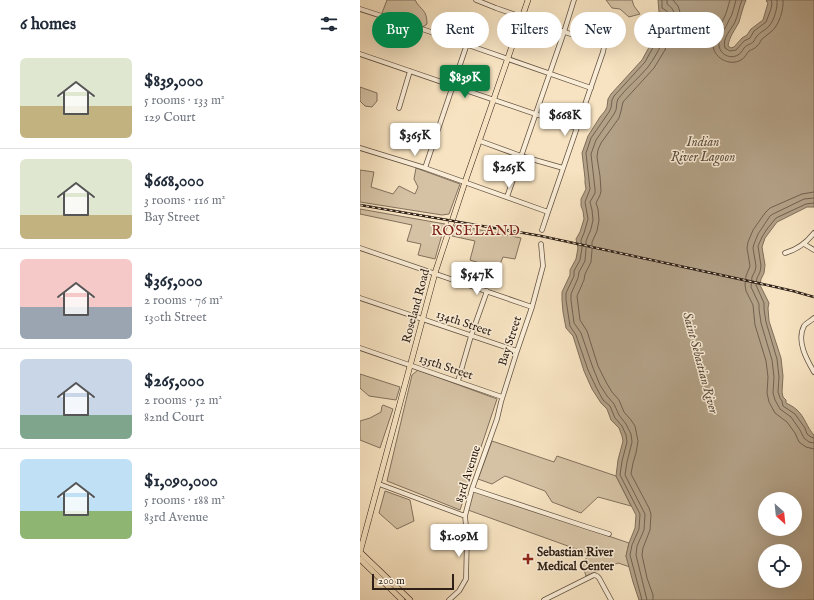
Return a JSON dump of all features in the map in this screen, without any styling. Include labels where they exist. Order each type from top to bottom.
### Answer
[{"type":"main road","name":"Roseland Road","points":[[524,12],[528,0]]},
{"type":"main road","name":"Roseland Road","points":[[360,552],[435,273],[512,48]]},
{"type":"main road","points":[[360,552],[410,600]]},
{"type":"main road","points":[[360,559],[402,600]]},
{"type":"street","points":[[476,0],[483,1],[508,12]]},
{"type":"street","points":[[507,197],[574,0]]},
{"type":"street","points":[[360,9],[431,32]]},
{"type":"street","points":[[542,230],[604,48],[602,45],[564,32]]},
{"type":"street","points":[[425,168],[466,48]]},
{"type":"street","points":[[478,48],[591,88]]},
{"type":"street","points":[[360,54],[576,128]]},
{"type":"street","points":[[400,108],[410,71]]},
{"type":"street","points":[[480,141],[521,156],[563,168]]},
{"type":"street","points":[[360,148],[425,168],[548,212]]},
{"type":"street","points":[[785,253],[804,244],[814,233]]},
{"type":"street","name":"Bay Street","points":[[502,397],[532,306],[543,266],[541,244]]},
{"type":"street","points":[[804,244],[814,250]]},
{"type":"street","points":[[360,248],[532,306]]},
{"type":"street","points":[[458,381],[471,336],[487,291]]},
{"type":"street","name":"134th Street","points":[[360,298],[517,351]]},
{"type":"street","points":[[813,320],[805,325],[802,330],[801,338],[805,354],[814,372]]},
{"type":"street","name":"135th Street","points":[[360,348],[502,397]]},
{"type":"street","name":"83rd Avenue","points":[[449,600],[459,591],[466,579],[467,536],[465,516],[472,489],[497,418],[502,397]]},
{"type":"street","points":[[379,484],[465,516]]},
{"type":"street","points":[[472,489],[609,534]]},
{"type":"street","points":[[544,600],[594,575],[599,578],[611,600]]},
{"type":"shaded area","points":[[387,0],[415,0],[426,15],[427,24],[423,27],[423,12],[382,12]]},
{"type":"shaded area","points":[[606,0],[632,0],[638,12],[634,12],[634,16],[629,17],[626,14],[626,12],[620,9],[612,8]]},
{"type":"shaded area","points":[[360,87],[377,93],[377,101],[372,107],[365,106],[360,101]]},
{"type":"shaded area","points":[[416,168],[460,184],[449,214],[442,215],[360,202],[360,170],[374,172],[371,187],[393,194],[399,186],[415,194],[418,187],[414,179]]},
{"type":"shaded area","points":[[360,209],[445,224],[435,259],[418,255],[421,244],[407,241],[412,225],[360,214]]},
{"type":"shaded area","points":[[455,225],[521,238],[515,259],[503,257],[498,269],[470,260],[475,241],[452,236]]},
{"type":"shaded area","points":[[418,370],[497,399],[460,510],[387,481],[412,375]]},
{"type":"shaded area","points":[[360,374],[400,387],[396,400],[369,396],[360,388]]},
{"type":"shaded area","points":[[383,405],[393,409],[380,448],[360,440],[360,421],[381,412]]},
{"type":"shaded area","points":[[492,441],[554,462],[557,456],[616,476],[631,506],[598,497],[581,513],[552,502],[545,491],[505,476],[492,484],[478,479]]},
{"type":"shaded area","points":[[473,490],[629,543],[626,556],[630,567],[618,563],[586,576],[582,563],[590,554],[468,510]]},
{"type":"shaded area","points":[[385,491],[410,500],[414,521],[397,529],[379,513]]},
{"type":"water","name":"Indian River Lagoon","points":[[658,0],[746,0],[739,22],[728,46],[731,48],[734,47],[747,35],[751,29],[763,20],[768,3],[766,1],[767,0],[814,0],[814,207],[807,207],[777,222],[765,238],[762,247],[765,265],[760,285],[769,303],[769,321],[781,358],[783,397],[786,400],[786,403],[800,413],[814,435],[814,600],[639,600],[633,582],[626,556],[635,528],[636,515],[616,476],[623,441],[622,436],[619,428],[611,420],[607,409],[592,389],[584,371],[573,336],[566,328],[563,312],[562,292],[570,275],[570,270],[576,259],[578,248],[576,239],[584,219],[581,199],[586,189],[582,153],[588,136],[607,107],[608,99],[611,94],[642,60],[649,48],[724,48],[724,12],[659,12]]},
{"type":"railway","points":[[360,205],[541,236],[767,285],[814,297]]},
{"type":"place","name":"Sebastian River Medical Center","points":[[528,559]]},
{"type":"district","name":"ROSELAND","points":[[476,231]]},
{"type":"water label","name":"Saint Sebastian River","points":[[700,363]]}]
